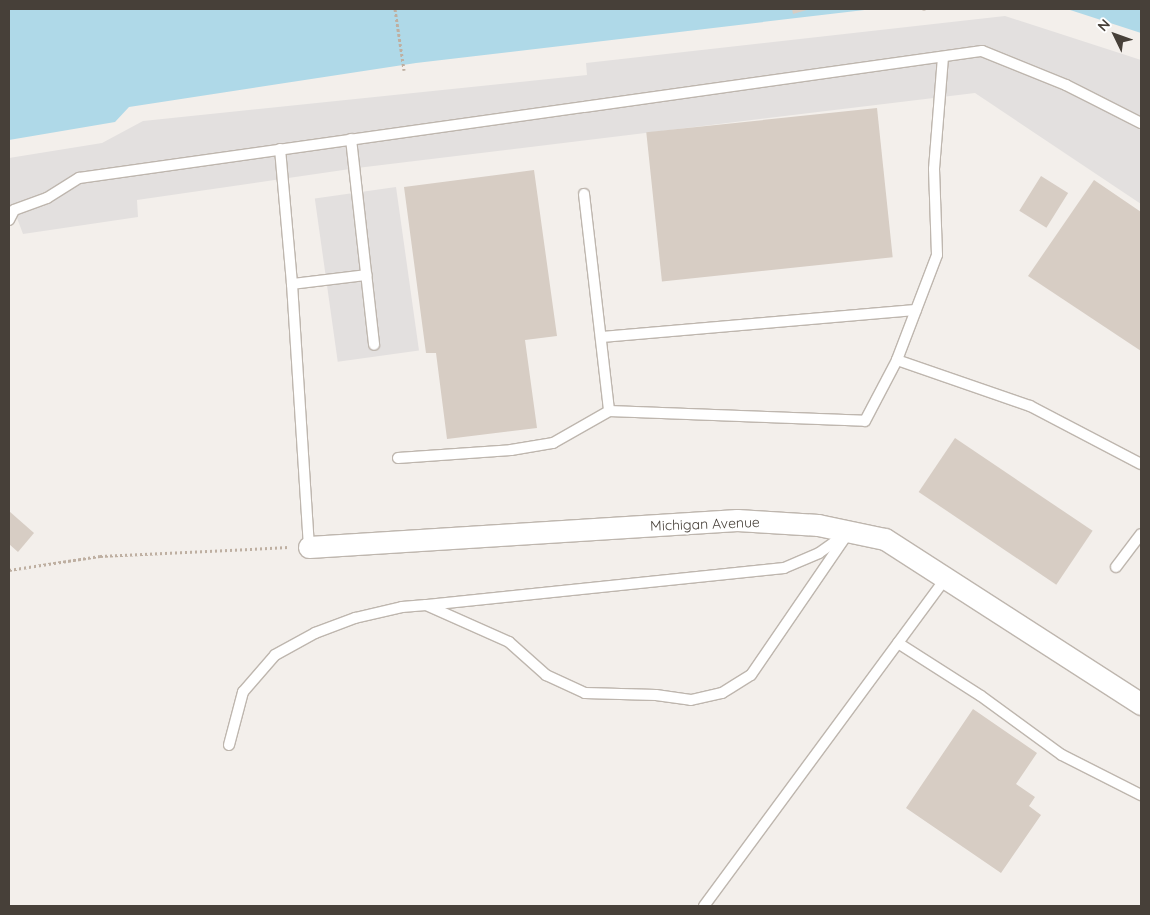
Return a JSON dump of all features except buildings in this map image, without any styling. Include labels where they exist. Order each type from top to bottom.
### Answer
[{"type":"street","name":"Michigan Avenue","points":[[309,547],[737,520],[818,525],[885,539],[1141,704]]},
{"type":"lane","points":[[9,220],[14,210],[47,198],[79,178],[982,51],[1066,85],[1141,123]]},
{"type":"lane","points":[[398,458],[511,450],[553,443],[610,411],[865,420],[897,360],[937,255],[934,169],[943,56]]},
{"type":"lane","points":[[351,139],[374,345]]},
{"type":"lane","points":[[280,149],[292,284],[309,547]]},
{"type":"lane","points":[[584,194],[610,411]]},
{"type":"lane","points":[[292,284],[366,275]]},
{"type":"lane","points":[[601,336],[916,310]]},
{"type":"lane","points":[[897,360],[1030,406],[1141,464]]},
{"type":"lane","points":[[426,605],[509,642],[546,675],[572,689],[585,693],[656,695],[691,700],[722,693],[751,675],[849,532]]},
{"type":"lane","points":[[229,745],[243,692],[275,655],[315,633],[355,618],[402,607],[784,568],[819,553],[849,532]]},
{"type":"lane","points":[[1116,567],[1141,534]]},
{"type":"lane","points":[[704,906],[946,578]]},
{"type":"lane","points":[[898,643],[981,696],[1062,756],[1141,795]]},
{"type":"path","points":[[395,9],[404,70]]},
{"type":"path","points":[[9,570],[100,556],[309,547]]},
{"type":"shaded area","points":[[1005,16],[1141,60],[1141,204],[975,93],[357,168],[137,200],[138,217],[23,234],[14,210],[9,205],[9,158],[102,143],[143,121],[587,75],[586,63]]},
{"type":"shaded area","points":[[396,187],[419,350],[338,362],[315,198]]},
{"type":"water","points":[[9,9],[873,9],[416,63],[129,107],[115,122],[9,140]]},
{"type":"water","points":[[1067,9],[1141,9],[1141,33]]}]
